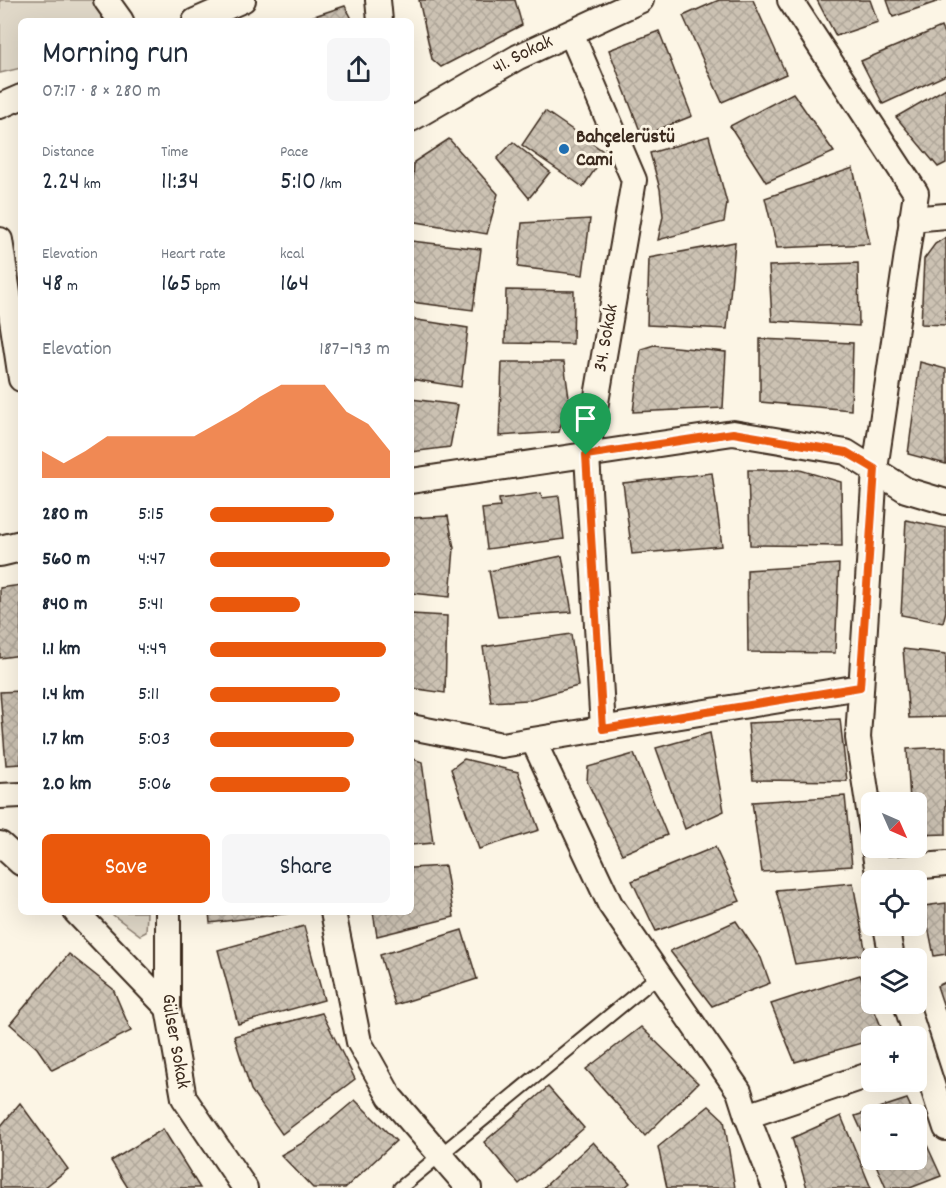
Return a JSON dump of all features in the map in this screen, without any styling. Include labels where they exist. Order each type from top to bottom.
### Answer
[{"type":"street","points":[[106,0],[119,18]]},
{"type":"street","points":[[202,18],[243,0]]},
{"type":"street","points":[[378,0],[380,18]]},
{"type":"street","name":"41. Sokak","points":[[414,117],[518,57],[641,0]]},
{"type":"street","points":[[790,0],[916,193],[875,469],[858,738],[866,792]]},
{"type":"street","name":"34. Sokak","points":[[571,33],[634,180],[586,455],[603,729]]},
{"type":"street","points":[[0,106],[18,98]]},
{"type":"street","points":[[911,219],[946,216]]},
{"type":"street","points":[[0,240],[18,359]]},
{"type":"street","points":[[414,481],[733,433],[846,452],[906,490],[946,502]]},
{"type":"street","points":[[0,551],[18,547]]},
{"type":"street","points":[[414,728],[501,745],[860,687]]},
{"type":"street","points":[[533,740],[610,904],[739,1091],[776,1188]]},
{"type":"street","points":[[0,796],[18,795]]},
{"type":"street","points":[[0,844],[18,860]]},
{"type":"street","points":[[877,866],[946,864]]},
{"type":"street","points":[[79,915],[168,1008]]},
{"type":"street","name":"Gülser Sokak","points":[[168,915],[168,1008],[184,1098],[245,1188]]},
{"type":"street","points":[[334,915],[359,1042],[390,1097],[469,1188]]},
{"type":"street","points":[[927,1077],[946,1128]]},
{"type":"street","points":[[747,1116],[861,1078]]},
{"type":"lane","points":[[400,1188],[659,975]]},
{"type":"shaded area","points":[[0,0],[94,0],[103,12],[102,18],[18,18],[18,69],[0,73]]},
{"type":"shaded area","points":[[113,915],[147,915],[146,932],[140,935]]},
{"type":"building","points":[[419,0],[515,0],[522,25],[441,67],[432,59]]},
{"type":"building","points":[[719,0],[753,0],[786,74],[722,102],[683,16]]},
{"type":"building","points":[[817,0],[870,0],[878,22],[836,36]]},
{"type":"building","points":[[887,0],[942,0],[893,17]]},
{"type":"building","points":[[345,6],[351,17],[351,18],[308,18]]},
{"type":"building","points":[[941,27],[946,38],[946,75],[883,104],[861,61]]},
{"type":"building","points":[[659,31],[692,116],[642,136],[609,50]]},
{"type":"building","points":[[946,88],[946,163],[938,167],[896,117]]},
{"type":"building","points":[[793,93],[834,152],[766,182],[730,126]]},
{"type":"building","name":"Bahçelerüstü Cami","points":[[545,111],[606,153],[583,187],[522,145]]},
{"type":"building","points":[[709,136],[727,203],[724,222],[658,240],[663,216],[660,189],[650,153]]},
{"type":"building","points":[[449,139],[498,194],[487,234],[414,222],[414,162]]},
{"type":"building","points":[[513,142],[550,172],[529,198],[497,159]]},
{"type":"building","points":[[853,168],[870,244],[777,248],[765,198]]},
{"type":"building","points":[[590,219],[583,275],[518,267],[522,223]]},
{"type":"building","points":[[946,237],[946,325],[921,324],[924,259],[935,244]]},
{"type":"building","points":[[414,241],[481,249],[473,310],[414,302]]},
{"type":"building","points":[[735,242],[727,329],[647,325],[649,258]]},
{"type":"building","points":[[858,263],[859,326],[772,321],[769,266]]},
{"type":"building","points":[[506,290],[574,291],[573,344],[505,343]]},
{"type":"building","points":[[414,319],[468,328],[461,387],[414,379]]},
{"type":"building","points":[[760,339],[853,343],[851,410],[760,402]]},
{"type":"building","points":[[654,345],[726,352],[723,408],[633,412],[641,349]]},
{"type":"building","points":[[502,362],[564,362],[569,398],[559,432],[499,436]]},
{"type":"building","points":[[920,362],[946,369],[946,464],[908,454]]},
{"type":"building","points":[[414,399],[458,405],[450,447],[414,452]]},
{"type":"building","points":[[748,470],[800,470],[841,482],[842,546],[750,545]]},
{"type":"building","points":[[712,473],[722,546],[632,554],[623,483]]},
{"type":"building","points":[[541,493],[542,498],[559,496],[564,539],[487,549],[482,509],[500,507],[499,499]]},
{"type":"building","points":[[448,516],[454,548],[450,597],[414,593],[414,518]]},
{"type":"building","points":[[906,520],[946,528],[946,611],[943,623],[901,615]]},
{"type":"building","points":[[562,556],[572,612],[498,617],[489,571]]},
{"type":"building","points":[[839,564],[835,653],[748,652],[747,570]]},
{"type":"building","points":[[18,585],[18,655],[0,658],[0,588]]},
{"type":"building","points":[[414,614],[447,616],[445,693],[414,688]]},
{"type":"building","points":[[571,634],[578,686],[527,700],[491,702],[483,647]]},
{"type":"building","points":[[903,649],[946,654],[946,717],[909,718]]},
{"type":"building","points":[[18,691],[18,764],[6,765],[0,692]]},
{"type":"building","points":[[840,719],[847,781],[753,780],[748,723]]},
{"type":"building","points":[[710,733],[724,811],[685,829],[656,748]]},
{"type":"building","points":[[946,747],[946,834],[927,835],[927,792],[909,792],[907,749]]},
{"type":"building","points":[[634,754],[667,835],[622,854],[587,781],[588,767]]},
{"type":"building","points":[[414,759],[422,762],[433,843],[414,845]]},
{"type":"building","points":[[464,759],[518,772],[539,830],[479,849],[451,769]]},
{"type":"building","points":[[845,796],[852,866],[762,872],[752,802]]},
{"type":"building","points":[[715,847],[740,901],[656,931],[632,881]]},
{"type":"building","points":[[445,866],[454,917],[377,936],[374,915],[414,915],[414,868]]},
{"type":"building","points":[[853,883],[865,948],[861,948],[861,955],[795,964],[776,890]]},
{"type":"building","points":[[946,903],[946,954],[934,956],[927,921],[927,906]]},
{"type":"building","points":[[209,915],[275,915],[210,923]]},
{"type":"building","points":[[736,921],[761,958],[770,983],[712,1006],[670,951]]},
{"type":"building","points":[[304,926],[324,1000],[238,1024],[218,950]]},
{"type":"building","points":[[462,930],[477,979],[395,1005],[380,955]]},
{"type":"building","points":[[69,954],[113,989],[131,1031],[52,1070],[37,1048],[10,1024]]},
{"type":"building","points":[[860,975],[861,1014],[876,1014],[881,1026],[861,1026],[861,1043],[795,1062],[771,1004]]},
{"type":"building","points":[[946,982],[946,1013],[937,986]]},
{"type":"building","points":[[322,1013],[355,1079],[282,1134],[251,1090],[234,1036]]},
{"type":"building","points":[[641,1027],[698,1083],[645,1136],[586,1069]]},
{"type":"building","points":[[548,1087],[584,1128],[519,1184],[484,1142]]},
{"type":"building","points":[[907,1099],[909,1104],[892,1104]]},
{"type":"building","points":[[355,1100],[396,1141],[345,1188],[313,1188],[281,1155],[306,1141]]},
{"type":"building","points":[[20,1103],[68,1169],[44,1188],[0,1188],[0,1127]]},
{"type":"building","points":[[709,1106],[724,1120],[735,1188],[667,1188],[658,1147]]},
{"type":"building","points":[[861,1114],[861,1129],[855,1116]]},
{"type":"building","points":[[841,1116],[861,1164],[861,1170],[864,1170],[871,1188],[807,1188],[792,1138]]},
{"type":"building","points":[[163,1129],[200,1188],[128,1188],[111,1161]]},
{"type":"building","points":[[593,1142],[630,1183],[624,1188],[543,1188]]},
{"type":"building","points":[[927,1145],[941,1176],[910,1188],[886,1188],[878,1170],[927,1170]]},
{"type":"place","name":"Bahçelerüstü Cami","points":[[564,149]]},
{"type":"route","points":[[733,433],[846,452],[875,469],[860,687],[603,729],[586,455],[733,433]]}]
